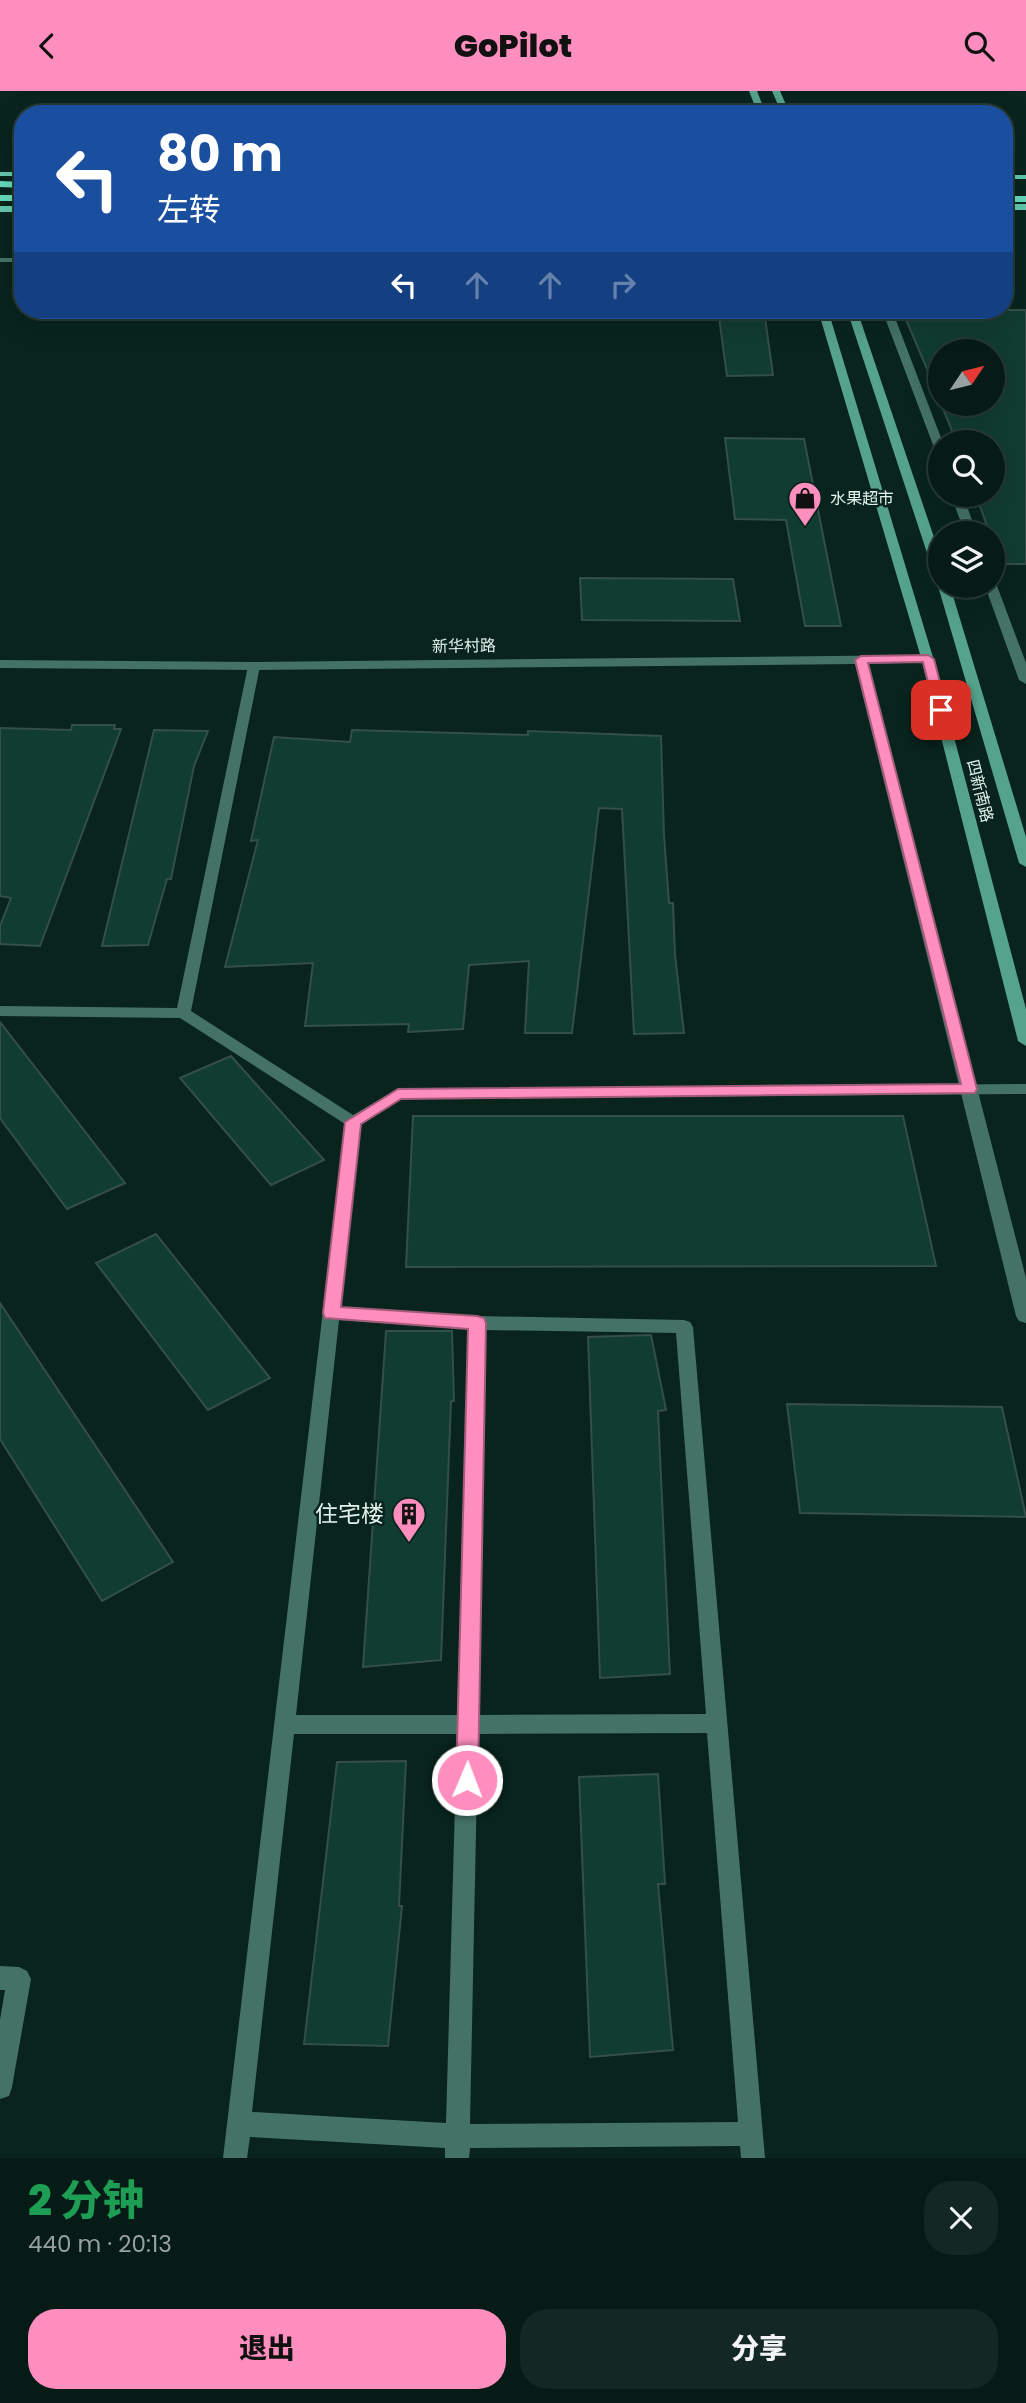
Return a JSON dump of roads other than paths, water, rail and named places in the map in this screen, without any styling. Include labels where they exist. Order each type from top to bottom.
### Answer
[{"type":"main road","name":"四新南路","points":[[826,319],[928,659],[1026,1041]]},
{"type":"main road","points":[[855,319],[928,538]]},
{"type":"main road","name":"四新南路","points":[[948,598],[1026,863]]},
{"type":"street","points":[[890,319],[932,430]]},
{"type":"street","points":[[995,598],[1026,680]]},
{"type":"street","name":"新华村路","points":[[0,664],[254,666],[928,659]]},
{"type":"street","points":[[861,660],[1026,1316]]},
{"type":"lane","points":[[183,1013],[254,666]]},
{"type":"lane","points":[[0,1011],[183,1013],[353,1122]]},
{"type":"lane","points":[[353,1122],[398,1094],[1026,1089]]},
{"type":"lane","points":[[234,2158],[353,1122]]},
{"type":"lane","points":[[239,2124],[458,2147],[752,2146],[684,1327],[477,1323],[331,1313]]},
{"type":"lane","points":[[458,2147],[477,1323]]},
{"type":"lane","points":[[283,1724],[717,1724]]},
{"type":"lane","points":[[0,1978],[19,1979],[0,2087]]},
{"type":"place","name":"水果超市","points":[[805,528]]},
{"type":"place","name":"住宅楼","points":[[409,1544]]}]
